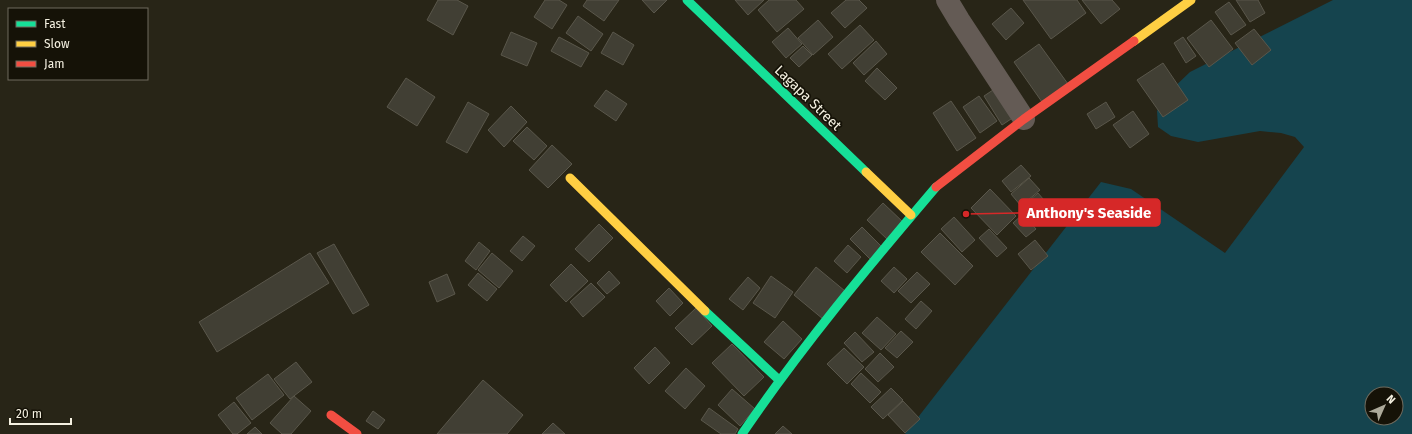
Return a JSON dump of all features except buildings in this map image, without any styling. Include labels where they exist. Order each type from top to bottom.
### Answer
[{"type":"street","name":"Lagapa Street","points":[[687,0],[911,215]]},
{"type":"street","points":[[947,0],[1024,119]]},
{"type":"street","points":[[742,434],[779,380],[911,215],[939,183],[1024,119],[1191,0]]},
{"type":"street","points":[[570,178],[669,277],[779,380]]},
{"type":"street","points":[[331,415],[357,434]]},
{"type":"water","points":[[1333,0],[1412,0],[1412,434],[905,434],[1101,182],[1131,189],[1225,253],[1304,147],[1295,137],[1281,133],[1260,131],[1198,142],[1171,136],[1158,127],[1157,111],[1168,93],[1190,72]]},
{"type":"traffic: fast","points":[[687,0],[866,172]]},
{"type":"traffic: fast","points":[[742,434],[811,339],[860,277],[936,187]]},
{"type":"traffic: fast","points":[[705,311],[779,380]]},
{"type":"traffic: slow","points":[[1134,41],[1191,0]]},
{"type":"traffic: slow","points":[[866,172],[911,215]]},
{"type":"traffic: slow","points":[[570,178],[705,311]]},
{"type":"traffic: jam","points":[[936,187],[1024,119],[1134,41]]},
{"type":"traffic: jam","points":[[331,415],[357,434]]},
{"type":"place","name":"Anthony's Seaside","points":[[966,214]]}]
